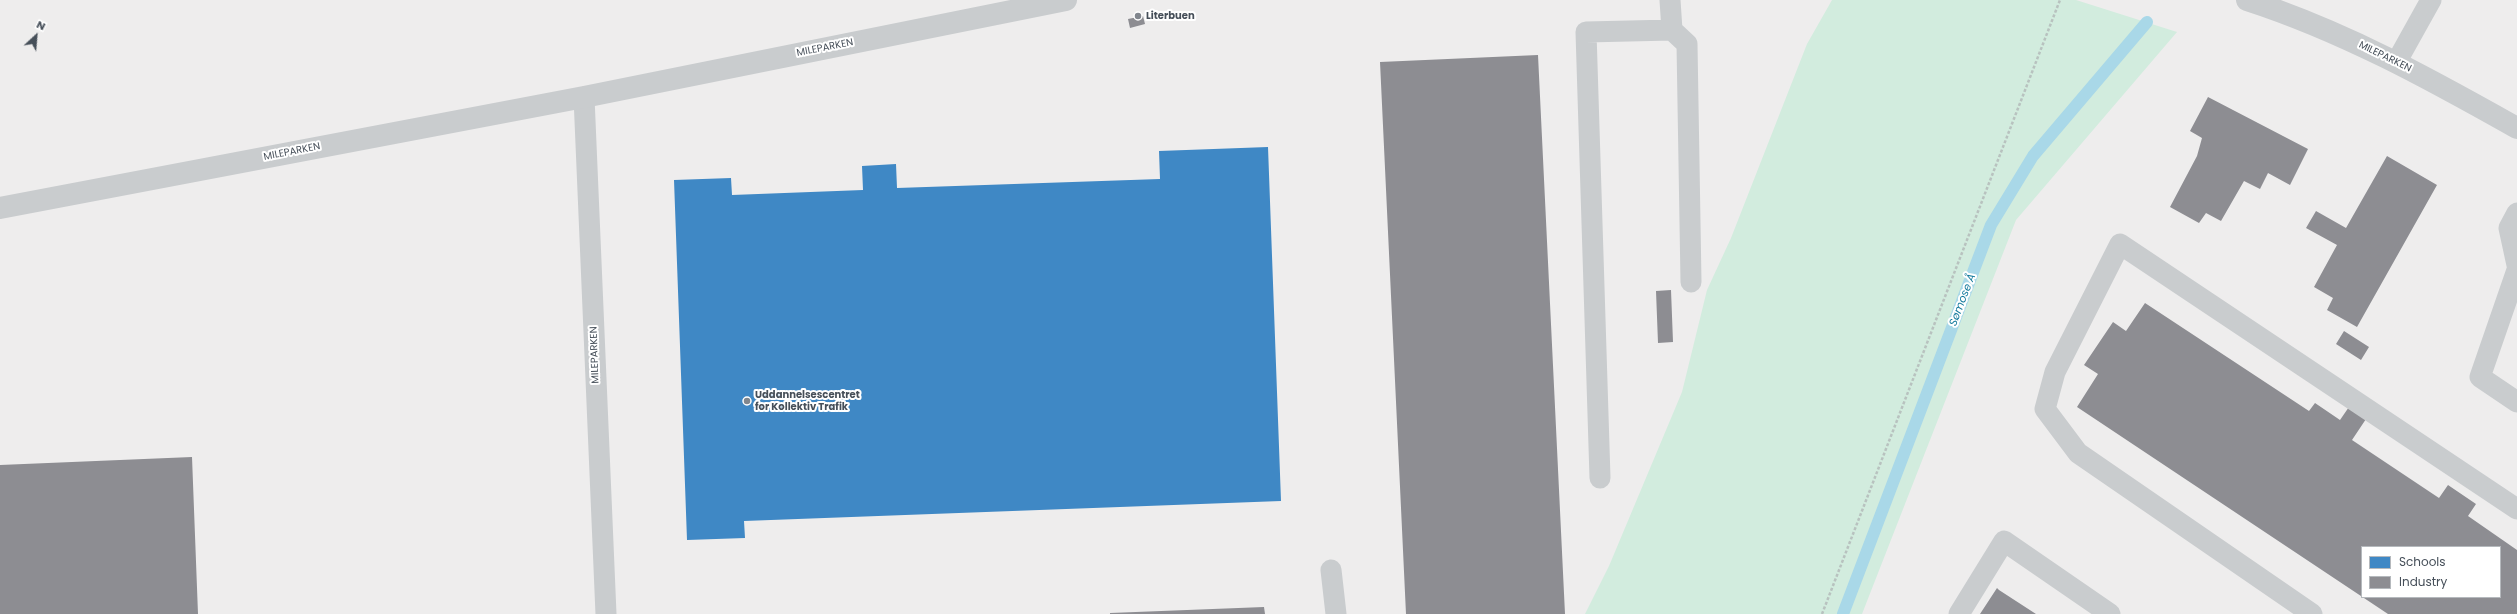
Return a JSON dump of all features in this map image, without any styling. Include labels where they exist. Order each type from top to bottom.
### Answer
[{"type":"street","name":"MILEPARKEN","points":[[0,208],[584,97],[1066,0]]},
{"type":"street","name":"MILEPARKEN","points":[[2250,0],[2335,33],[2397,61],[2517,128]]},
{"type":"lane","points":[[1670,0],[1672,30],[1687,44],[1691,282]]},
{"type":"lane","points":[[2397,61],[2429,0]]},
{"type":"lane","points":[[1600,478],[1586,32],[1672,30]]},
{"type":"lane","name":"MILEPARKEN","points":[[584,97],[606,614]]},
{"type":"lane","points":[[2517,213],[2509,228],[2517,265]]},
{"type":"lane","points":[[2312,614],[2078,453],[2045,408],[2055,372],[2120,244],[2517,509]]},
{"type":"lane","points":[[2517,270],[2480,377],[2517,402]]},
{"type":"lane","points":[[1959,614],[2004,541],[2110,614]]},
{"type":"lane","points":[[1331,570],[1336,614]]},
{"type":"path","points":[[1822,614],[2060,0]]},
{"type":"green space","points":[[1832,0],[2076,0],[2177,32],[2016,220],[1862,614],[1585,614],[1609,566],[1682,392],[1707,290],[1731,238],[1807,44]]},
{"type":"building: Schools","points":[[1268,147],[1281,501],[744,521],[745,538],[687,540],[674,180],[731,178],[732,195],[863,190],[862,166],[896,164],[897,188],[1160,179],[1159,151]]},
{"type":"building: Industry","points":[[1143,16],[1145,24],[1130,28],[1128,19]]},
{"type":"building: Industry","points":[[1538,55],[1565,614],[1406,614],[1380,62]]},
{"type":"building: Industry","points":[[2208,97],[2308,149],[2290,185],[2268,173],[2260,189],[2244,181],[2221,221],[2206,213],[2199,223],[2170,207],[2197,156],[2202,138],[2190,131]]},
{"type":"building: Industry","points":[[2387,156],[2437,185],[2357,327],[2327,310],[2333,298],[2314,287],[2337,245],[2306,228],[2316,211],[2346,228]]},
{"type":"building: Industry","points":[[1671,290],[1673,342],[1658,343],[1656,291]]},
{"type":"building: Industry","points":[[2145,303],[2309,411],[2315,403],[2340,420],[2351,404],[2368,416],[2352,440],[2439,498],[2448,485],[2476,504],[2468,516],[2517,550],[2517,614],[2388,614],[2364,598],[2501,598],[2501,546],[2361,546],[2361,596],[2077,407],[2098,374],[2084,365],[2113,322],[2126,331]]},
{"type":"building: Industry","points":[[2344,331],[2369,347],[2361,360],[2336,344]]},
{"type":"building: Industry","points":[[192,457],[198,614],[0,614],[0,465]]},
{"type":"building: Industry","points":[[1997,588],[1999,590],[2036,614],[1980,614]]},
{"type":"building: Industry","points":[[1264,607],[1265,614],[1110,614],[1110,613]]},
{"type":"waterway","name":"Sømose Å","points":[[1843,614],[1991,225],[2033,156],[2147,22]]},
{"type":"place","name":"Literbuen","points":[[1138,16]]},
{"type":"place","name":"Uddannelsescentret for Kollektiv Trafik","points":[[747,401]]}]
